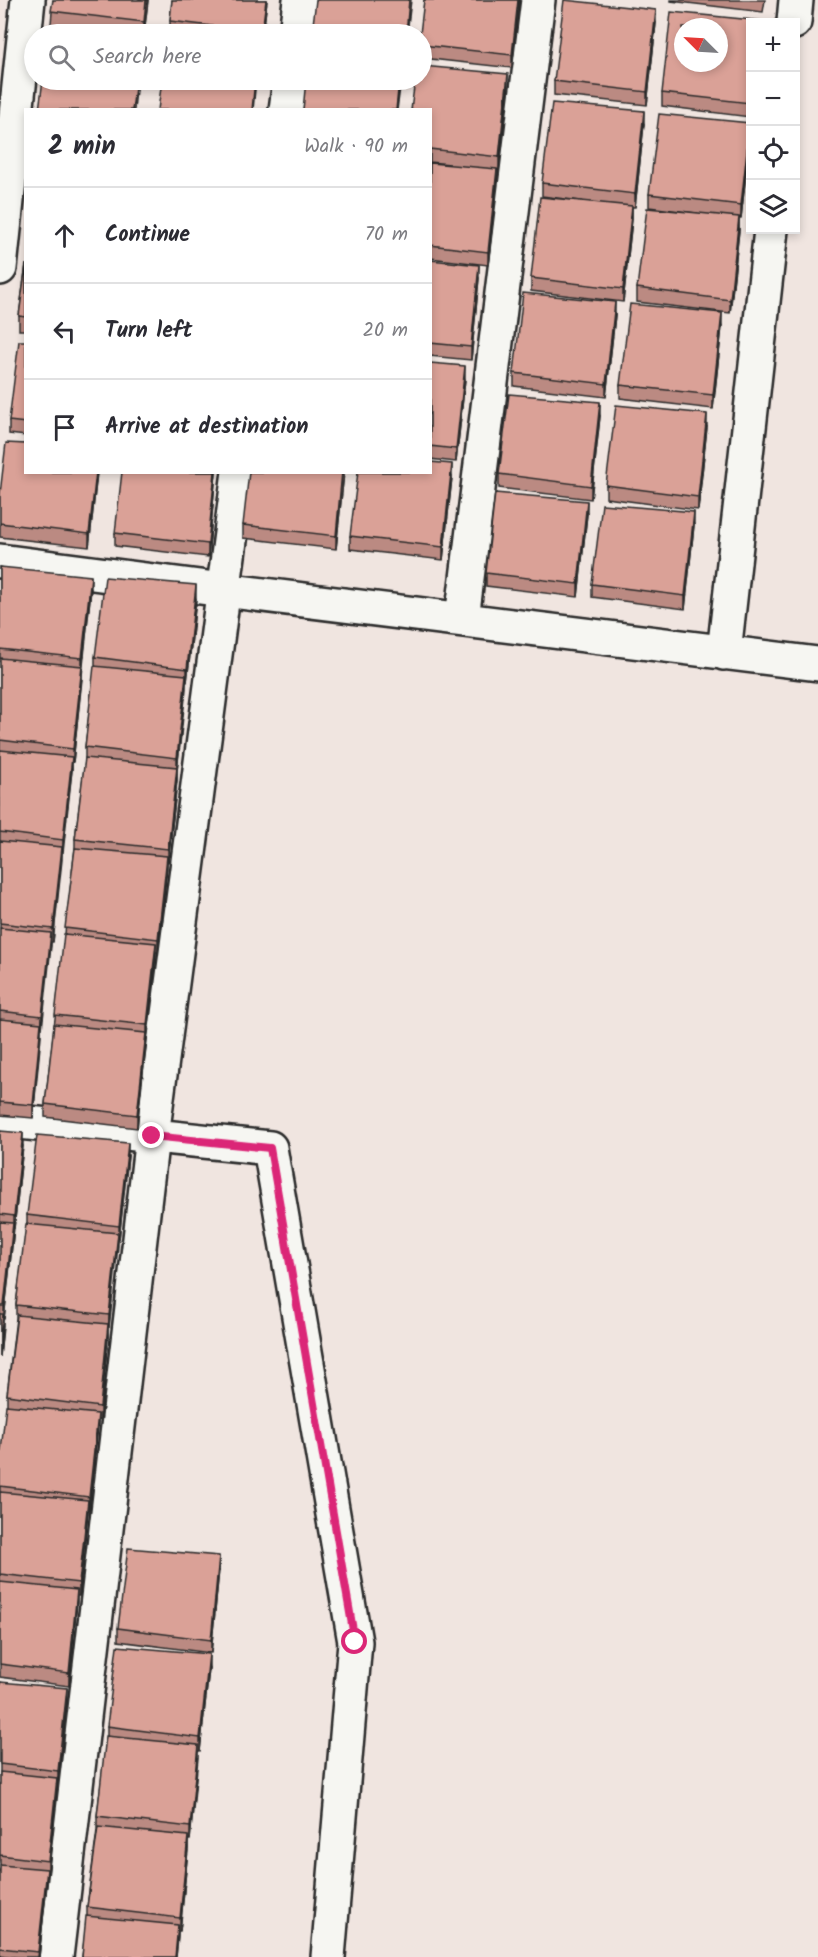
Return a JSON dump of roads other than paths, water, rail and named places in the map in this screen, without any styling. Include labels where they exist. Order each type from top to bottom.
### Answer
[{"type":"street","points":[[25,24],[28,0]]},
{"type":"street","points":[[297,24],[300,0]]},
{"type":"street","points":[[462,619],[538,0]]},
{"type":"street","points":[[794,18],[796,0]]},
{"type":"street","points":[[0,268],[24,38]]},
{"type":"street","points":[[286,108],[289,90]]},
{"type":"street","points":[[724,652],[771,234]]},
{"type":"street","points":[[56,1957],[152,1136],[238,474]]},
{"type":"street","points":[[0,561],[223,591],[818,664]]},
{"type":"street","points":[[0,1120],[270,1148],[355,1642],[328,1957]]}]
